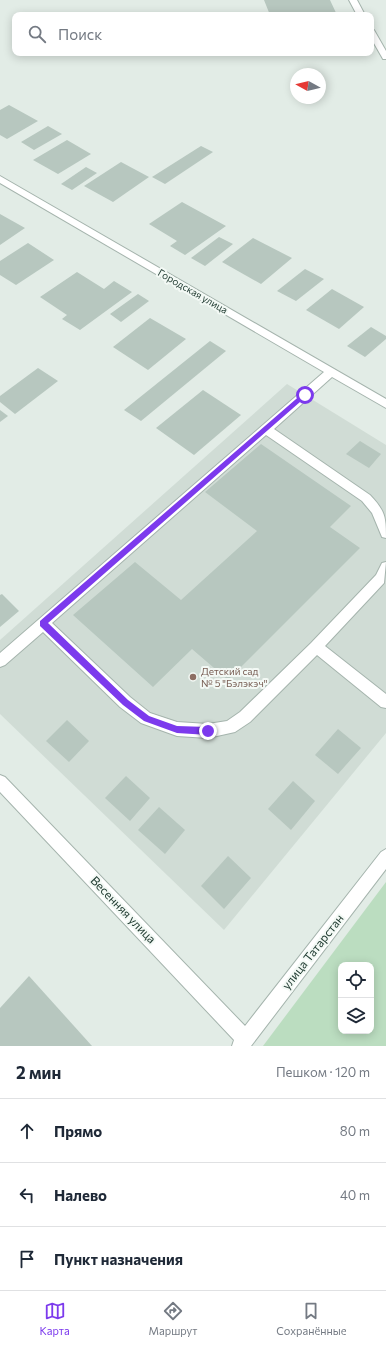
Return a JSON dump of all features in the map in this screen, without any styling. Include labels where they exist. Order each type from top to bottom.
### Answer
[{"type":"street","points":[[353,0],[359,12]]},
{"type":"street","points":[[374,37],[386,57]]},
{"type":"street","name":"Городская улица","points":[[0,179],[386,404]]},
{"type":"street","points":[[0,661],[331,372]]},
{"type":"street","points":[[266,429],[366,498],[377,510],[386,533]]},
{"type":"street","points":[[43,623],[125,702],[146,718],[177,730],[208,731],[230,728],[245,717],[316,647],[380,579],[386,567]]},
{"type":"street","points":[[316,647],[386,702]]},
{"type":"street","name":"Весенняя улица","points":[[0,782],[243,1042]]},
{"type":"street","name":"улица Татарстан","points":[[243,1042],[386,857]]},
{"type":"shaded area","name":"Детский сад № 5 \"Бэлэкэч\"","points":[[287,384],[386,445],[386,733],[224,930],[0,714],[0,640]]},
{"type":"green space","points":[[386,882],[386,1046],[263,1046]]},
{"type":"building","points":[[264,0],[330,0],[336,12],[269,12]]},
{"type":"building","points":[[9,105],[38,121],[7,139],[0,135],[0,110]]},
{"type":"building","points":[[48,126],[62,134],[34,150],[21,142]]},
{"type":"building","points":[[67,140],[91,154],[58,174],[33,160]]},
{"type":"building","points":[[201,146],[213,152],[165,184],[152,177]]},
{"type":"building","points":[[121,162],[149,177],[113,202],[84,186]]},
{"type":"building","points":[[86,167],[97,173],[72,190],[61,184]]},
{"type":"building","points":[[182,202],[226,226],[185,255],[170,246],[177,241],[149,224]]},
{"type":"building","points":[[0,214],[25,228],[0,245]]},
{"type":"building","points":[[219,237],[233,244],[205,266],[191,258]]},
{"type":"building","points":[[253,238],[292,258],[261,284],[222,262]]},
{"type":"building","points":[[28,243],[54,260],[16,285],[0,275],[0,261]]},
{"type":"building","points":[[305,269],[324,279],[296,301],[277,291]]},
{"type":"building","points":[[77,272],[104,289],[114,281],[132,292],[80,330],[62,319],[67,315],[40,297]]},
{"type":"building","points":[[332,289],[364,307],[339,329],[306,310]]},
{"type":"building","points":[[138,294],[149,301],[121,322],[110,314]]},
{"type":"building","points":[[150,318],[186,339],[148,370],[113,347]]},
{"type":"building","points":[[371,327],[386,336],[386,339],[365,357],[347,346]]},
{"type":"building","points":[[210,341],[226,351],[141,421],[124,410]]},
{"type":"building","points":[[38,368],[58,381],[15,414],[0,402],[0,396]]},
{"type":"building","points":[[203,390],[241,415],[194,455],[156,428]]},
{"type":"building","points":[[0,410],[8,416],[0,422]]},
{"type":"building","points":[[360,441],[381,454],[369,468],[346,454]]},
{"type":"building","points":[[261,444],[351,506],[330,527],[360,548],[228,680],[192,649],[153,687],[73,615],[135,562],[181,600],[257,531],[205,492]]},
{"type":"building","points":[[2,594],[19,611],[0,627],[0,595]]},
{"type":"building","points":[[67,720],[89,741],[69,762],[46,741]]},
{"type":"building","points":[[338,729],[361,748],[338,774],[315,755]]},
{"type":"building","points":[[126,776],[150,798],[130,821],[105,798]]},
{"type":"building","points":[[293,781],[315,801],[291,830],[268,809]]},
{"type":"building","points":[[159,807],[185,830],[165,854],[138,830]]},
{"type":"building","points":[[228,856],[251,878],[224,909],[201,886]]},
{"type":"building","points":[[29,976],[92,1046],[0,1046],[0,1008]]},
{"type":"place","name":"Детский сад № 5 \"Бэлэкэч\"","points":[[193,677]]},
{"type":"route","points":[[208,731],[177,730],[146,718],[125,702],[43,623],[305,395]]}]
